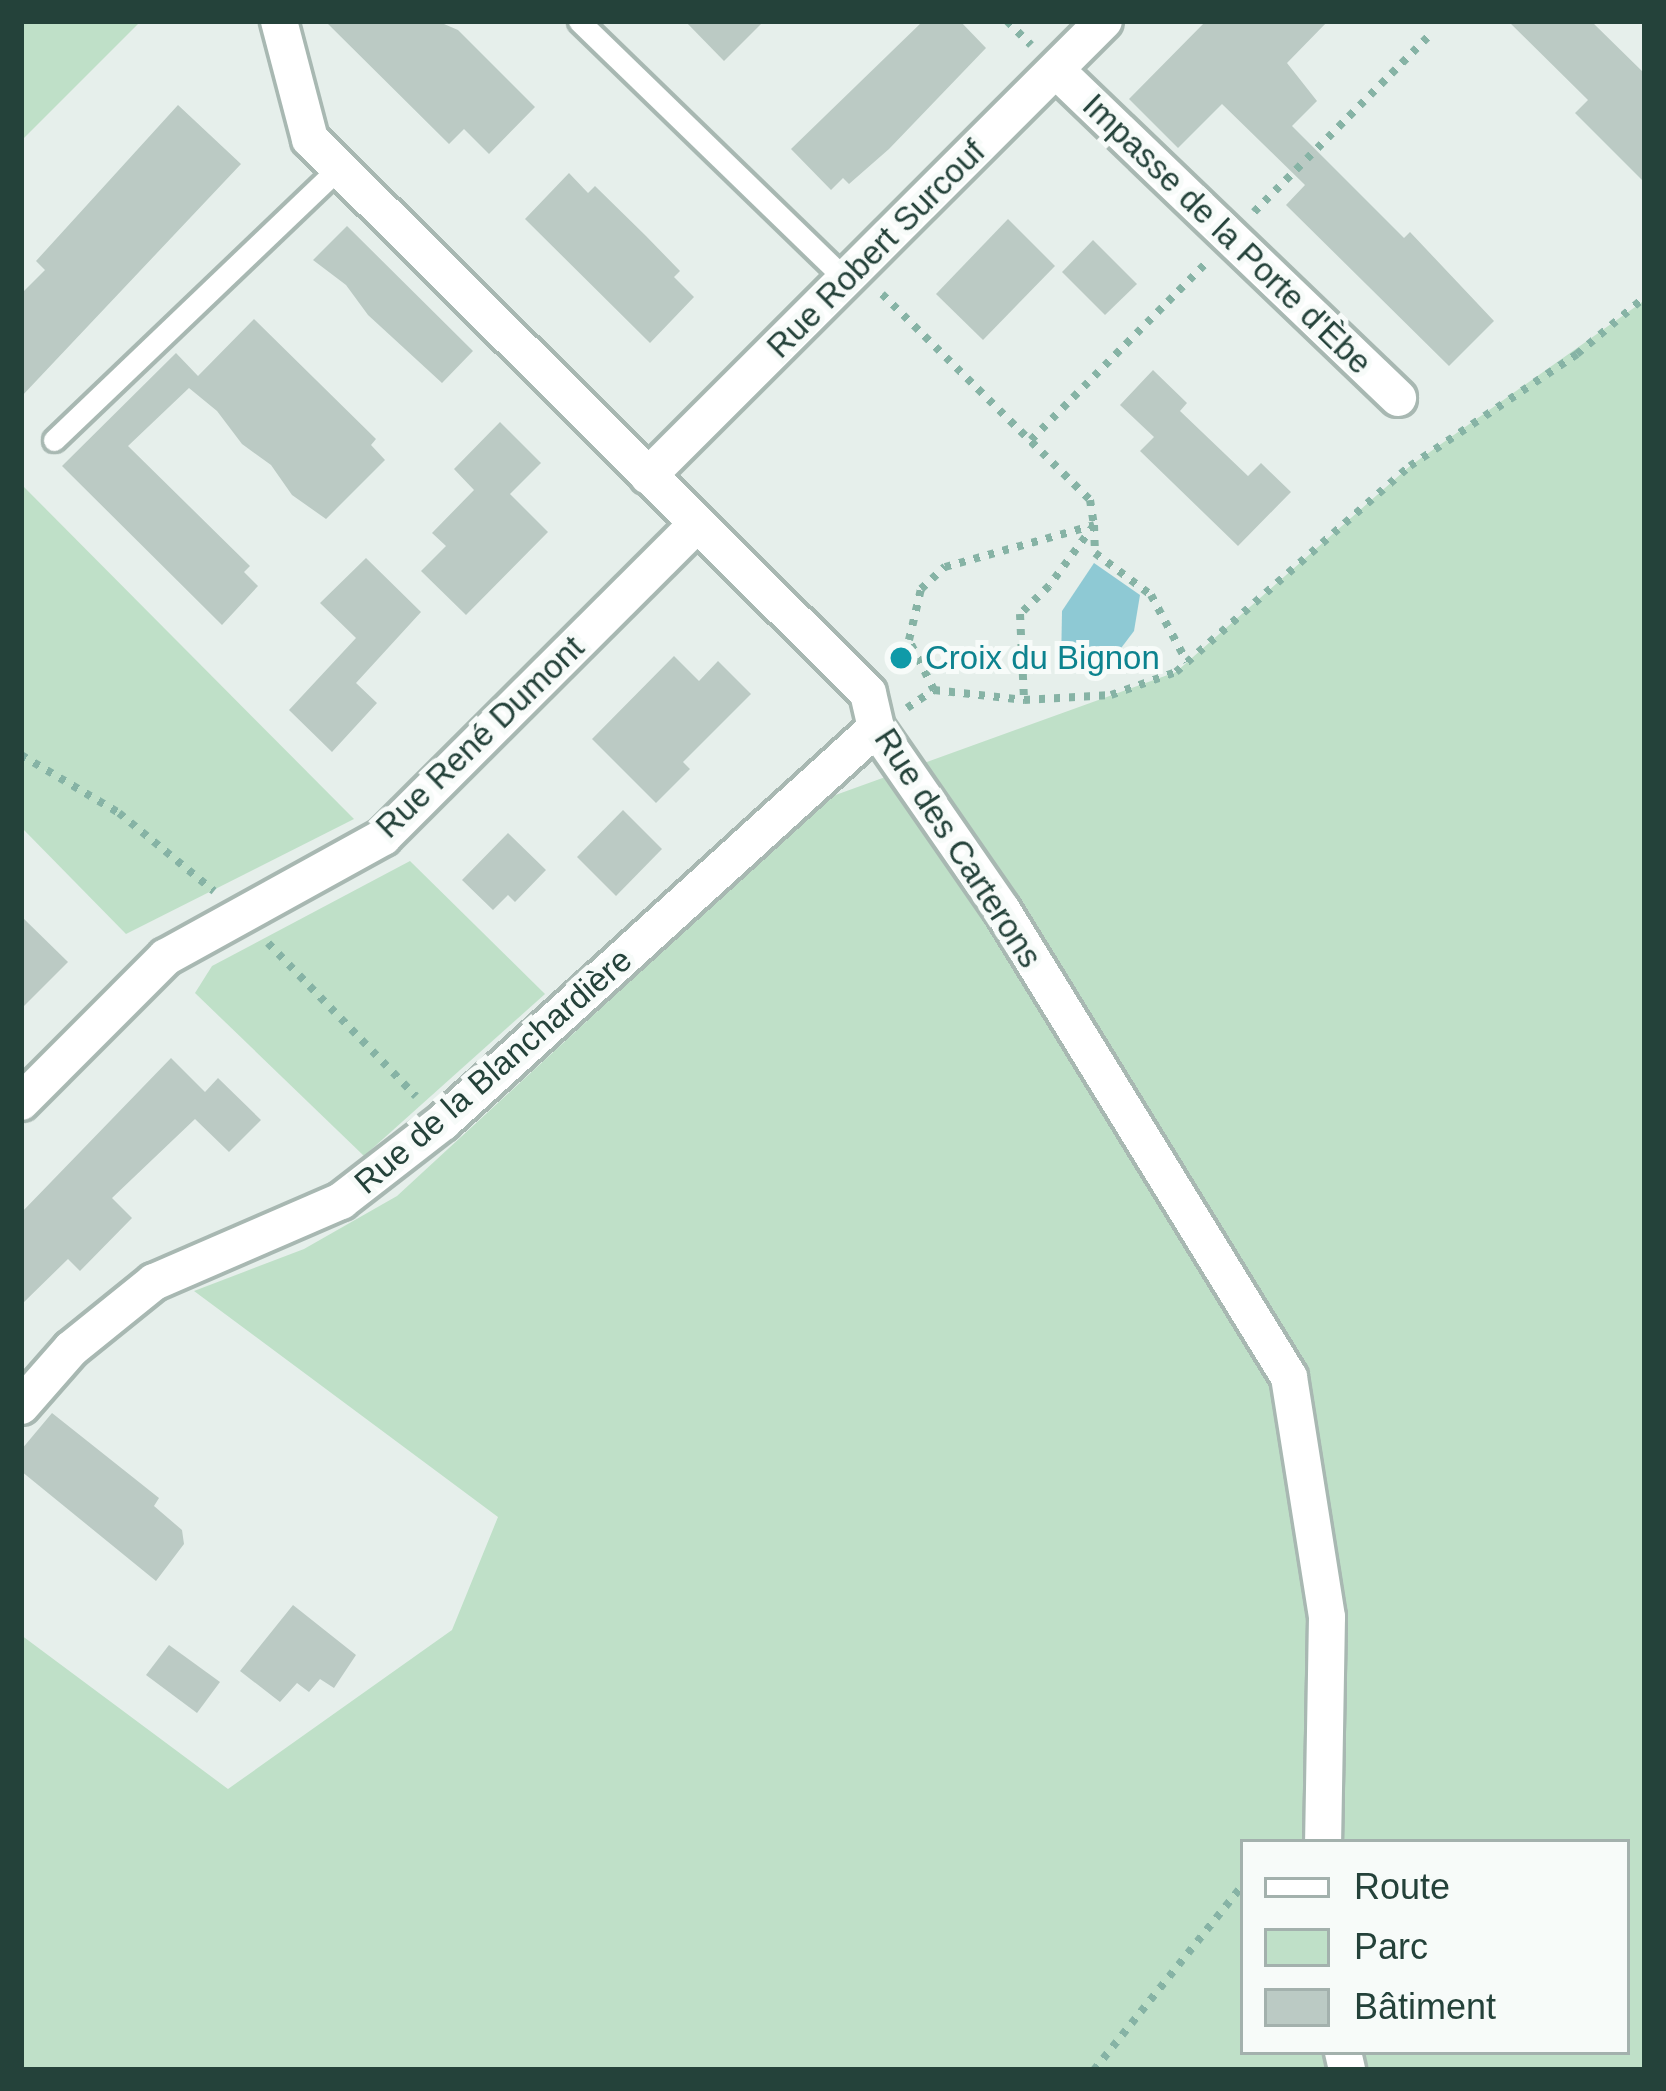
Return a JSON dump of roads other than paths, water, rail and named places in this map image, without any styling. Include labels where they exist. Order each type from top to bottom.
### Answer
[{"type":"street","name":"Rue Robert Surcouf","points":[[648,476],[1104,21]]},
{"type":"street","name":"Rue des Carterons","points":[[281,22],[310,139],[868,693],[876,728],[1001,910],[1289,1377],[1327,1617],[1323,1839]]},
{"type":"street","name":"Impasse de la Porte d'Èbe","points":[[1056,70],[1398,398]]},
{"type":"street","name":"Rue René Dumont","points":[[21,1102],[166,957],[383,838],[697,524]]},
{"type":"street","name":"Rue de la Blanchardière","points":[[21,1406],[70,1349],[154,1282],[341,1201],[442,1123],[876,728]]},
{"type":"lane","points":[[579,21],[851,274]]},
{"type":"lane","points":[[53,440],[339,168]]},
{"type":"water","points":[[1094,563],[1140,595],[1134,631],[1106,668],[1061,667],[1062,611]]},
{"type":"place","name":"Croix du Bignon","points":[[901,658]]}]
